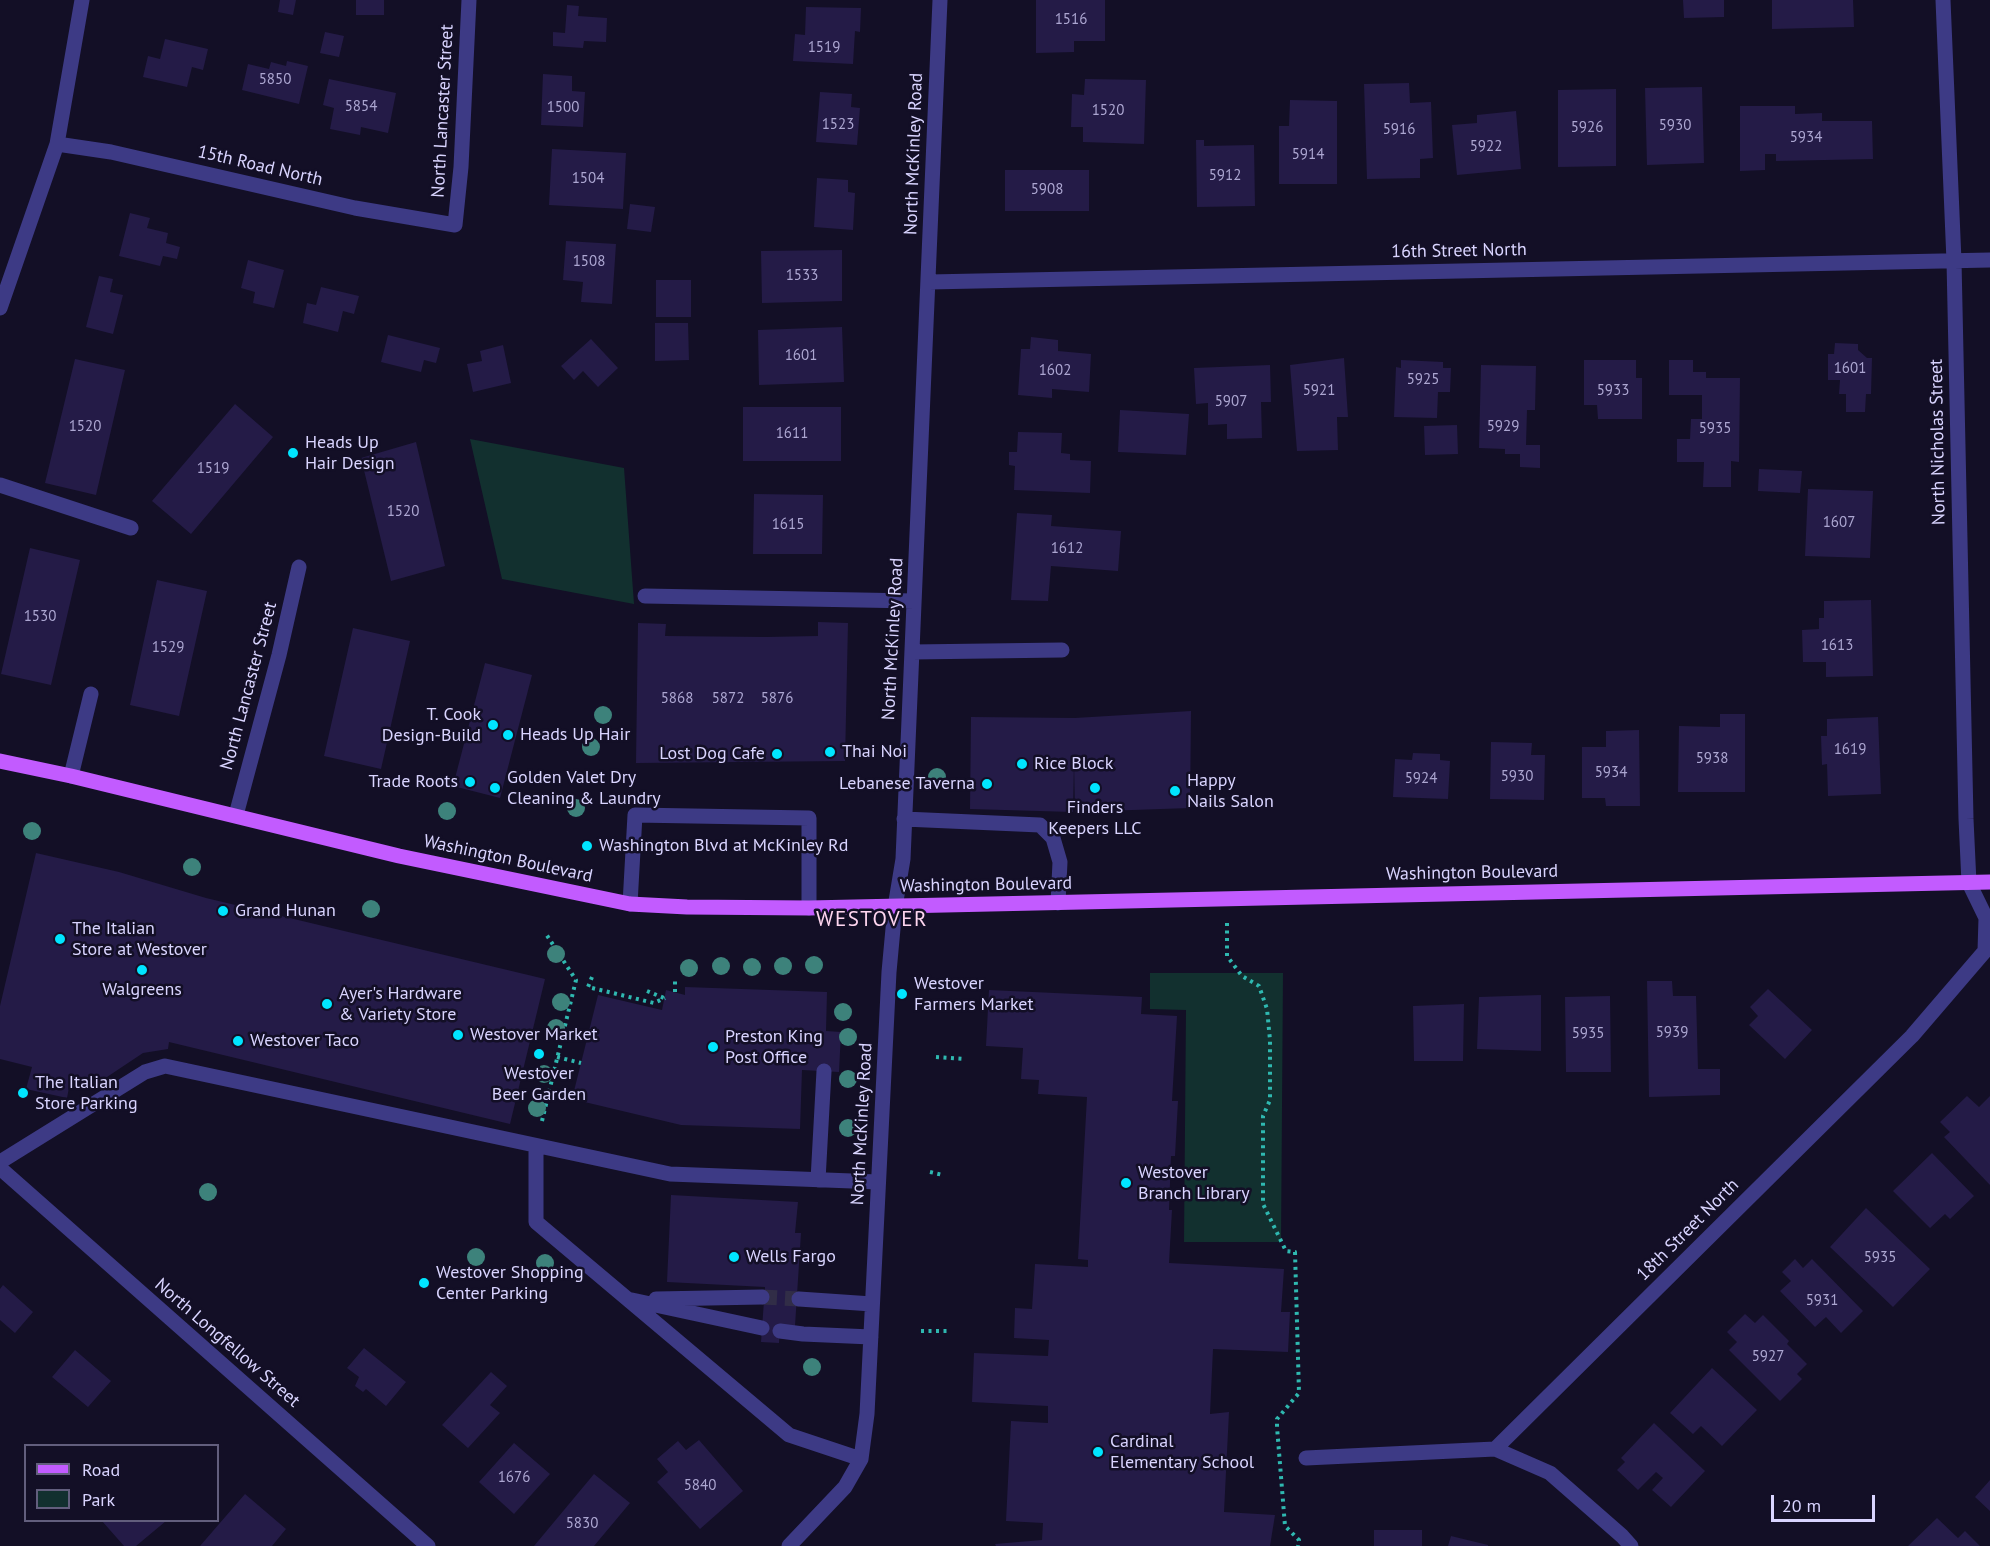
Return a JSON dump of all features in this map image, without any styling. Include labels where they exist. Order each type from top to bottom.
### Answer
[{"type":"main road","name":"Washington Boulevard","points":[[0,761],[236,815],[399,856],[630,904],[687,907],[895,907],[1990,882]]},
{"type":"street","points":[[0,308],[57,144],[82,0]]},
{"type":"street","name":"North Lancaster Street","points":[[455,225],[461,167],[470,0]]},
{"type":"street","name":"North McKinley Road","points":[[861,1459],[867,1414],[889,972],[895,907],[903,859],[940,0]]},
{"type":"street","name":"North Nicholas Street","points":[[1943,0],[1954,261],[1969,883]]},
{"type":"street","name":"15th Road North","points":[[57,144],[111,152],[355,208],[455,225]]},
{"type":"street","name":"16th Street North","points":[[929,282],[1990,260]]},
{"type":"street","points":[[0,485],[131,528]]},
{"type":"street","name":"North Lancaster Street","points":[[236,815],[279,655],[299,567]]},
{"type":"street","points":[[645,596],[914,601]]},
{"type":"street","points":[[912,652],[1062,650]]},
{"type":"street","points":[[71,776],[91,694]]},
{"type":"street","points":[[630,904],[635,815],[809,818],[809,908]]},
{"type":"street","points":[[904,819],[1040,825],[1053,838],[1060,862],[1058,903]]},
{"type":"street","name":"18th Street North","points":[[1495,1449],[1912,1036],[1976,964],[1985,951],[1986,918],[1969,883]]},
{"type":"street","points":[[0,1162],[145,1072],[165,1066],[670,1174],[878,1182]]},
{"type":"street","points":[[818,1180],[824,1071]]},
{"type":"street","points":[[536,1147],[536,1222],[789,1435],[861,1459],[845,1487],[789,1546]]},
{"type":"street","name":"North Longfellow Street","points":[[0,1168],[428,1546]]},
{"type":"street","points":[[629,1299],[762,1297]]},
{"type":"street","points":[[629,1299],[762,1328]]},
{"type":"street","points":[[799,1299],[872,1304]]},
{"type":"street","points":[[780,1330],[803,1334],[871,1337]]},
{"type":"street","points":[[1305,1458],[1495,1449],[1550,1473],[1631,1546]]},
{"type":"path","points":[[1226,898],[1227,956],[1242,976],[1259,986],[1267,1009],[1270,1040],[1270,1100],[1263,1116],[1263,1204],[1286,1251],[1295,1252],[1299,1393],[1277,1419],[1277,1426],[1285,1526],[1299,1540],[1298,1546]]},
{"type":"path","points":[[536,1147],[576,980],[546,934]]},
{"type":"path","points":[[592,976],[588,987],[654,1003],[664,998],[647,991]]},
{"type":"path","points":[[675,980],[675,992]]},
{"type":"path","points":[[557,1057],[581,1063]]},
{"type":"path","points":[[936,1057],[964,1059]]},
{"type":"path","points":[[930,1173],[943,1175]]},
{"type":"path","points":[[921,1331],[950,1331]]},
{"type":"green space","points":[[470,439],[624,468],[634,604],[502,579]]},
{"type":"green space","points":[[1150,973],[1283,973],[1281,1242],[1184,1242],[1186,1010],[1150,1009]]},
{"type":"building","points":[[280,0],[296,0],[293,15],[278,12]]},
{"type":"building","points":[[356,0],[384,0],[384,15],[356,15]]},
{"type":"building","points":[[1036,0],[1105,0],[1105,41],[1074,41],[1074,52],[1036,53]]},
{"type":"building","points":[[1683,0],[1724,0],[1724,17],[1684,18]]},
{"type":"building","points":[[1772,0],[1853,0],[1854,27],[1772,29]]},
{"type":"building","points":[[567,5],[579,6],[578,16],[607,18],[606,42],[584,41],[583,48],[553,46],[553,32],[565,33]]},
{"type":"building","points":[[806,7],[861,8],[860,32],[855,31],[853,64],[793,61],[795,34],[805,35]]},
{"type":"building","points":[[325,32],[344,36],[339,57],[320,53]]},
{"type":"building","points":[[165,39],[208,49],[203,70],[192,67],[187,87],[143,77],[148,56],[160,59]]},
{"type":"building","points":[[287,61],[308,66],[299,104],[242,90],[248,64],[269,69],[271,62],[286,66]]},
{"type":"building","points":[[543,74],[572,76],[572,91],[585,92],[583,127],[541,125]]},
{"type":"building","points":[[329,79],[396,93],[388,133],[361,127],[360,135],[330,129],[334,108],[323,105]]},
{"type":"building","points":[[1085,79],[1146,80],[1144,144],[1083,142],[1083,127],[1071,127],[1072,94],[1084,95]]},
{"type":"building","points":[[1409,83],[1410,103],[1431,102],[1433,158],[1420,159],[1420,178],[1367,179],[1364,84]]},
{"type":"building","points":[[1702,87],[1704,163],[1647,165],[1645,88]]},
{"type":"building","points":[[1616,89],[1616,166],[1558,167],[1558,90]]},
{"type":"building","points":[[820,92],[852,94],[851,107],[860,108],[857,145],[816,142]]},
{"type":"building","points":[[1290,100],[1337,101],[1337,184],[1279,184],[1279,126],[1289,126]]},
{"type":"building","points":[[1740,106],[1795,106],[1795,114],[1822,113],[1822,121],[1872,121],[1873,159],[1776,161],[1776,154],[1765,154],[1765,170],[1740,171]]},
{"type":"building","points":[[1516,111],[1521,169],[1457,175],[1452,125],[1477,123],[1477,115]]},
{"type":"building","points":[[1196,140],[1204,140],[1204,146],[1254,145],[1255,206],[1197,207]]},
{"type":"building","points":[[552,149],[626,153],[623,209],[549,205]]},
{"type":"building","points":[[1005,170],[1089,170],[1089,211],[1005,211]]},
{"type":"building","points":[[817,178],[848,180],[848,192],[855,193],[853,230],[814,227]]},
{"type":"building","points":[[630,204],[655,207],[651,232],[627,229]]},
{"type":"building","points":[[130,213],[150,218],[147,228],[168,233],[166,243],[180,247],[177,259],[163,256],[160,266],[119,256]]},
{"type":"building","points":[[566,241],[616,244],[612,304],[581,302],[583,282],[563,280]]},
{"type":"building","points":[[842,250],[842,301],[762,303],[761,251]]},
{"type":"building","points":[[248,260],[284,270],[274,308],[253,303],[255,292],[241,288]]},
{"type":"building","points":[[99,276],[113,279],[110,292],[123,295],[113,334],[86,327]]},
{"type":"building","points":[[656,280],[691,280],[691,317],[656,317]]},
{"type":"building","points":[[321,287],[359,296],[354,314],[343,311],[338,332],[303,323],[307,303],[316,305]]},
{"type":"building","points":[[655,323],[688,323],[689,360],[655,361]]},
{"type":"building","points":[[842,327],[844,382],[759,385],[758,330]]},
{"type":"building","points":[[388,335],[440,348],[436,363],[424,360],[421,372],[381,362]]},
{"type":"building","points":[[1031,337],[1058,340],[1058,351],[1091,354],[1089,392],[1052,389],[1052,398],[1018,395],[1021,349],[1030,349]]},
{"type":"building","points":[[591,339],[618,368],[598,387],[583,371],[574,380],[561,366]]},
{"type":"building","points":[[1835,343],[1858,344],[1858,350],[1867,358],[1872,358],[1871,394],[1866,394],[1865,412],[1846,412],[1846,394],[1839,394],[1840,380],[1828,380],[1828,354],[1834,354]]},
{"type":"building","points":[[503,345],[511,383],[473,392],[467,364],[482,361],[480,351]]},
{"type":"building","points":[[1344,358],[1348,417],[1337,417],[1338,450],[1297,451],[1290,365]]},
{"type":"building","points":[[75,359],[125,370],[96,495],[45,483]]},
{"type":"building","points":[[1401,360],[1443,362],[1443,368],[1451,368],[1450,392],[1438,392],[1437,418],[1394,417],[1396,367],[1401,368]]},
{"type":"building","points":[[1584,360],[1636,360],[1636,378],[1642,378],[1642,419],[1598,419],[1597,405],[1584,405]]},
{"type":"building","points":[[1669,360],[1693,360],[1693,372],[1706,372],[1706,378],[1740,378],[1739,462],[1731,461],[1731,487],[1703,487],[1704,462],[1677,462],[1677,439],[1690,439],[1691,419],[1702,419],[1702,395],[1669,395]]},
{"type":"building","points":[[1270,365],[1271,402],[1261,402],[1262,438],[1227,439],[1227,424],[1208,425],[1208,403],[1196,404],[1194,368]]},
{"type":"building","points":[[1481,365],[1536,366],[1535,410],[1527,410],[1526,445],[1540,445],[1540,468],[1520,467],[1520,454],[1505,454],[1505,449],[1479,448]]},
{"type":"building","points":[[235,404],[273,437],[191,534],[152,501]]},
{"type":"building","points":[[743,407],[841,407],[841,461],[743,461]]},
{"type":"building","points":[[1120,410],[1189,414],[1186,455],[1118,452]]},
{"type":"building","points":[[1457,425],[1458,454],[1425,455],[1424,426]]},
{"type":"building","points":[[1018,432],[1062,433],[1061,453],[1070,454],[1070,460],[1091,461],[1090,493],[1014,490],[1015,466],[1009,465],[1009,452],[1017,452]]},
{"type":"building","points":[[416,442],[445,566],[391,581],[361,458]]},
{"type":"building","points":[[1759,469],[1802,471],[1800,493],[1758,491]]},
{"type":"building","points":[[1808,489],[1873,491],[1870,558],[1805,556]]},
{"type":"building","points":[[754,494],[823,495],[822,554],[753,554]]},
{"type":"building","points":[[1017,513],[1052,515],[1051,526],[1121,531],[1118,571],[1051,566],[1048,601],[1011,600]]},
{"type":"building","points":[[30,548],[80,560],[51,685],[1,674]]},
{"type":"building","points":[[157,580],[207,591],[179,716],[130,705]]},
{"type":"building","points":[[1871,600],[1873,676],[1826,677],[1826,662],[1803,662],[1802,630],[1819,629],[1819,618],[1824,618],[1824,601]]},
{"type":"building","points":[[818,622],[848,623],[845,761],[636,763],[638,623],[666,624],[665,636],[766,637],[818,636]]},
{"type":"building","points":[[353,628],[410,641],[381,769],[324,756]]},
{"type":"building","points":[[485,663],[532,675],[500,798],[453,786]]},
{"type":"building","points":[[1191,711],[1190,808],[1075,812],[1074,761],[1073,812],[970,809],[971,717],[1075,718]]},
{"type":"building","points":[[1720,714],[1745,714],[1745,792],[1678,792],[1679,726],[1720,727]]},
{"type":"building","points":[[1878,717],[1881,794],[1828,796],[1827,764],[1822,765],[1821,736],[1827,736],[1827,719]]},
{"type":"building","points":[[1639,730],[1640,806],[1606,806],[1605,798],[1582,798],[1582,747],[1606,747],[1606,731]]},
{"type":"building","points":[[1491,742],[1532,743],[1531,755],[1545,755],[1544,800],[1490,799]]},
{"type":"building","points":[[1413,753],[1440,754],[1440,760],[1450,761],[1448,799],[1393,797],[1395,759],[1412,760]]},
{"type":"building","points":[[36,853],[119,872],[206,898],[545,979],[510,1124],[169,1042],[168,1049],[143,1053],[98,1083],[71,1077],[67,1098],[26,1089],[32,1067],[0,1059],[0,1006]]},
{"type":"building","points":[[1647,981],[1672,981],[1673,996],[1696,996],[1698,1069],[1720,1069],[1720,1095],[1649,1097]]},
{"type":"building","name":"Preston King Post Office","points":[[685,987],[827,992],[826,1031],[841,1032],[839,1072],[802,1070],[800,1129],[681,1125],[572,1099],[598,995],[662,1010],[666,990],[685,995]]},
{"type":"building","points":[[1768,989],[1812,1030],[1785,1059],[1749,1025],[1758,1016],[1750,1007]]},
{"type":"building","name":"Westover Branch Library","points":[[989,990],[1142,997],[1141,1014],[1177,1016],[1172,1101],[1178,1101],[1175,1156],[1171,1156],[1169,1210],[1172,1210],[1169,1263],[1284,1269],[1281,1312],[1290,1312],[1288,1352],[1213,1349],[1210,1414],[1229,1412],[1224,1512],[1275,1515],[1270,1546],[996,1546],[995,1544],[1042,1540],[1043,1523],[1006,1521],[1011,1421],[1048,1423],[1048,1406],[972,1402],[974,1353],[1048,1356],[1049,1340],[1014,1338],[1015,1308],[1032,1309],[1035,1264],[1088,1267],[1088,1260],[1078,1259],[1087,1097],[1038,1094],[1039,1080],[1021,1079],[1023,1048],[986,1046]]},
{"type":"building","points":[[1541,995],[1541,1051],[1477,1049],[1479,997]]},
{"type":"building","points":[[1610,996],[1611,1072],[1566,1072],[1565,997]]},
{"type":"building","points":[[1464,1004],[1463,1061],[1414,1061],[1413,1006]]},
{"type":"building","points":[[1967,1096],[1979,1107],[1990,1096],[1990,1185],[1944,1137],[1950,1132],[1940,1122]]},
{"type":"building","points":[[1932,1153],[1974,1196],[1950,1219],[1945,1214],[1930,1228],[1893,1191]]},
{"type":"building","name":"Wells Fargo","points":[[671,1195],[798,1202],[795,1233],[801,1233],[795,1326],[780,1325],[779,1343],[761,1342],[765,1287],[667,1282]]},
{"type":"building","points":[[1866,1208],[1930,1269],[1893,1307],[1830,1247]]},
{"type":"building","points":[[1795,1259],[1803,1268],[1812,1259],[1863,1311],[1841,1333],[1826,1317],[1815,1327],[1780,1291],[1791,1281],[1782,1272]]},
{"type":"building","points":[[3,1285],[33,1312],[15,1333],[0,1320],[0,1289]]},
{"type":"building","points":[[1745,1314],[1755,1323],[1763,1315],[1789,1341],[1787,1344],[1807,1364],[1797,1374],[1802,1379],[1780,1401],[1729,1350],[1737,1342],[1727,1332]]},
{"type":"building","points":[[364,1348],[406,1382],[386,1406],[366,1389],[363,1392],[355,1386],[359,1377],[347,1368]]},
{"type":"building","points":[[75,1350],[111,1381],[88,1407],[52,1377]]},
{"type":"building","points":[[1712,1368],[1757,1410],[1722,1446],[1701,1426],[1693,1434],[1670,1413]]},
{"type":"building","points":[[491,1372],[507,1386],[490,1405],[500,1413],[468,1448],[442,1425]]},
{"type":"building","points":[[1654,1423],[1705,1471],[1671,1507],[1652,1490],[1663,1478],[1656,1472],[1638,1490],[1617,1470],[1625,1462],[1621,1458]]},
{"type":"building","points":[[699,1440],[743,1491],[700,1529],[657,1482],[668,1472],[657,1459],[678,1441],[686,1450]]},
{"type":"building","points":[[514,1443],[550,1474],[514,1514],[479,1482]]},
{"type":"building","points":[[594,1474],[630,1503],[594,1546],[534,1546]]},
{"type":"building","points":[[1990,1480],[1990,1511],[1975,1497]]},
{"type":"building","points":[[245,1494],[286,1529],[272,1546],[200,1546]]},
{"type":"building","points":[[1937,1518],[1958,1538],[1965,1531],[1980,1546],[1908,1546]]},
{"type":"building","points":[[103,1522],[165,1522],[136,1546],[124,1546]]},
{"type":"building","points":[[1374,1530],[1422,1530],[1422,1546],[1374,1546]]},
{"type":"building","points":[[1451,1536],[1488,1545],[1488,1546],[1448,1546]]},
{"type":"tunnel","points":[[762,1297],[799,1299]]},
{"type":"place","name":"Heads Up Hair Design","points":[[293,453]]},
{"type":"place","name":"T. Cook Design-Build","points":[[493,725]]},
{"type":"place","name":"Heads Up Hair","points":[[508,735]]},
{"type":"place","name":"Thai Noi","points":[[830,752]]},
{"type":"place","name":"Lost Dog Cafe","points":[[777,754]]},
{"type":"place","name":"Rice Block","points":[[1022,764]]},
{"type":"place","name":"Trade Roots","points":[[470,782]]},
{"type":"place","name":"Lebanese Taverna","points":[[987,784]]},
{"type":"place","name":"Golden Valet Dry Cleaning & Laundry","points":[[495,788]]},
{"type":"place","name":"Finders Keepers LLC","points":[[1095,788]]},
{"type":"place","name":"Happy Nails Salon","points":[[1175,791]]},
{"type":"place","name":"Washington Blvd at McKinley Rd","points":[[587,846]]},
{"type":"place","name":"Grand Hunan","points":[[223,911]]},
{"type":"place","name":"The Italian Store at Westover","points":[[60,939]]},
{"type":"place","name":"Walgreens","points":[[142,970]]},
{"type":"place","name":"Westover Farmers Market","points":[[902,994]]},
{"type":"place","name":"Ayer's Hardware & Variety Store","points":[[327,1004]]},
{"type":"place","name":"Westover Market","points":[[458,1035]]},
{"type":"place","name":"Westover Taco","points":[[238,1041]]},
{"type":"place","name":"Preston King Post Office","points":[[713,1047]]},
{"type":"place","name":"Westover Beer Garden","points":[[539,1054]]},
{"type":"place","name":"The Italian Store Parking","points":[[23,1093]]},
{"type":"place","name":"Westover Branch Library","points":[[1126,1183]]},
{"type":"place","name":"Wells Fargo","points":[[734,1257]]},
{"type":"place","name":"Westover Shopping Center Parking","points":[[424,1283]]},
{"type":"place","name":"Cardinal Elementary School","points":[[1098,1452]]},
{"type":"district","name":"WESTOVER","points":[[872,920]]}]
